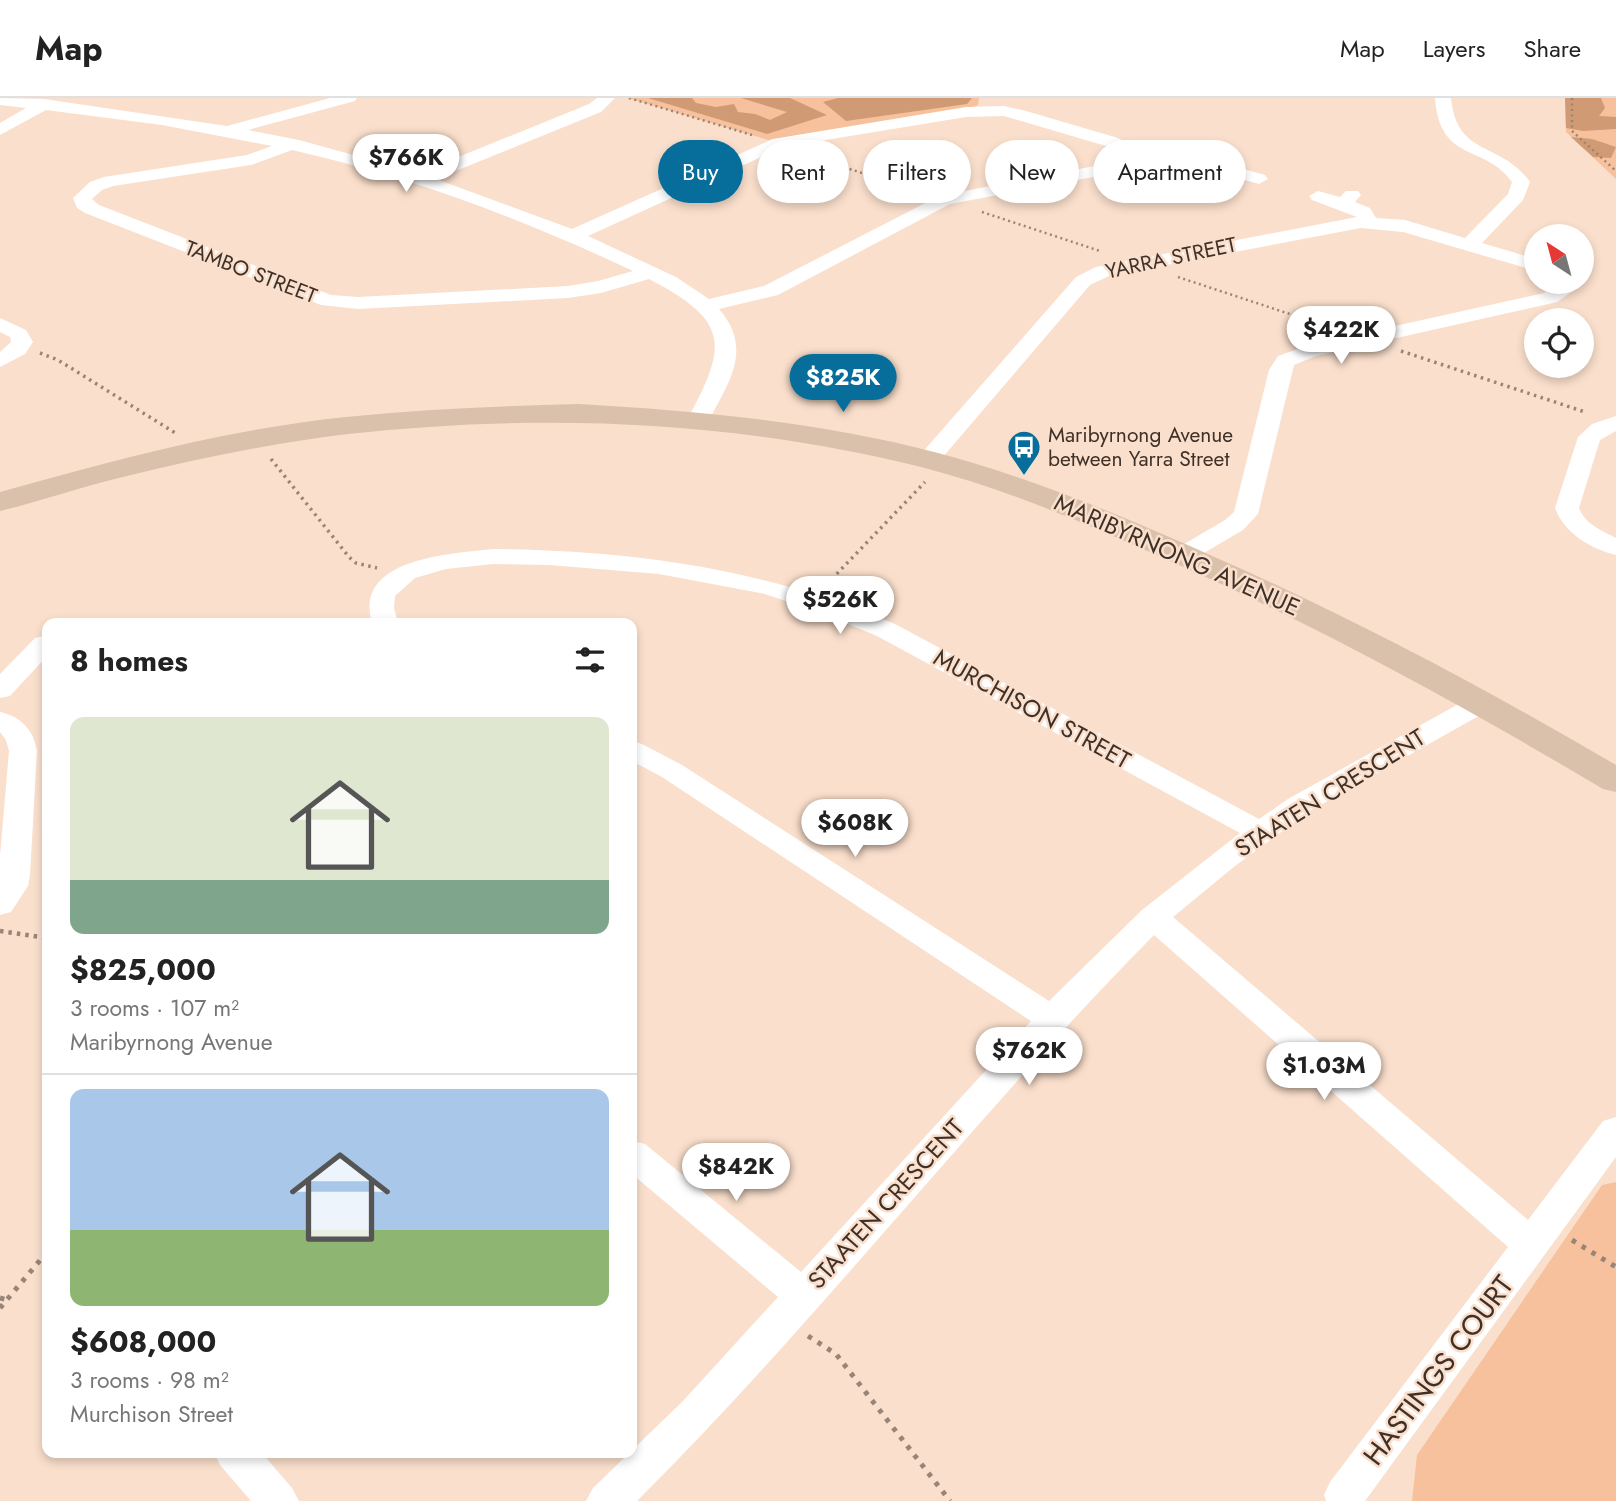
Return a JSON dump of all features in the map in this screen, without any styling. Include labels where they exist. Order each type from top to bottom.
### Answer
[{"type":"street","points":[[117,113],[145,98]]},
{"type":"street","points":[[227,131],[349,98]]},
{"type":"street","points":[[422,178],[594,108],[604,103],[607,98]]},
{"type":"street","points":[[1443,98],[1437,129],[1508,168],[1518,177],[1521,187],[1517,196],[1469,245]]},
{"type":"street","points":[[0,100],[117,113],[293,144],[422,178],[494,202],[574,234],[650,272],[705,306],[723,331],[728,349],[725,368],[698,420]]},
{"type":"street","points":[[0,130],[44,104]]},
{"type":"street","points":[[574,234],[779,143],[986,104],[1105,140]]},
{"type":"street","name":"TAMBO STREET","points":[[293,144],[251,160],[110,181],[96,186],[82,198],[84,204],[92,209],[328,301],[358,303],[568,292],[601,287],[650,272]]},
{"type":"street","points":[[705,306],[771,291],[945,200],[1093,172]]},
{"type":"street","points":[[1246,172],[1252,173]]},
{"type":"street","name":"YARRA STREET","points":[[1318,196],[1347,199],[1363,212],[1370,222]]},
{"type":"street","name":"YARRA STREET","points":[[939,463],[1091,275],[1344,224],[1370,222],[1405,226],[1524,261]]},
{"type":"street","points":[[1183,555],[1234,525],[1246,514],[1280,370],[1286,360],[1309,351],[1550,298],[1556,294]]},
{"type":"street","points":[[0,324],[19,334],[22,342],[9,356]]},
{"type":"street","name":"MARIBYRNONG AVENUE","points":[[0,502],[90,475],[167,456],[267,437],[442,417],[613,415],[698,420],[814,436],[939,463],[1037,495],[1183,555],[1310,614],[1481,703],[1616,781]]},
{"type":"street","points":[[1616,423],[1590,436],[1567,508],[1572,519],[1584,531],[1616,548]]},
{"type":"street","name":"MURCHISON STREET","points":[[384,618],[382,594],[398,577],[439,562],[487,558],[559,558],[663,566],[731,578],[811,600],[857,617],[914,644],[1260,832]]},
{"type":"street","points":[[0,690],[42,646]]},
{"type":"street","name":"STAATEN CRESCENT","points":[[608,1501],[808,1310],[1052,1019],[1153,917],[1260,832],[1340,780],[1481,703]]},
{"type":"street","points":[[0,720],[15,730],[23,743],[23,751],[14,875],[0,905]]},
{"type":"street","points":[[637,753],[672,771],[1052,1019]]},
{"type":"street","points":[[1153,917],[1538,1235]]},
{"type":"street","name":"HASTINGS COURT","points":[[1345,1495],[1616,1130]]},
{"type":"street","points":[[637,1158],[808,1310]]},
{"type":"street","points":[[240,1458],[277,1501]]},
{"type":"path","points":[[1572,98],[1572,131],[1616,171]]},
{"type":"path","points":[[9,356],[38,352],[58,360],[187,440]]},
{"type":"path","points":[[264,450],[349,557],[356,563],[378,568]]},
{"type":"path","points":[[811,600],[939,463]]},
{"type":"path","points":[[0,931],[42,937]]},
{"type":"path","points":[[1538,1235],[1616,1267]]},
{"type":"path","points":[[0,1308],[42,1258]]},
{"type":"path","points":[[0,1298],[8,1300]]},
{"type":"path","points":[[808,1310],[805,1334],[836,1354],[950,1501]]},
{"type":"shaded area","points":[[628,98],[979,98],[978,105],[971,108],[768,140]]},
{"type":"shaded area","points":[[648,98],[692,98],[696,103],[716,107],[734,104],[738,112],[755,114],[770,120],[787,112],[741,98],[790,98],[827,115],[767,134]]},
{"type":"shaded area","points":[[838,98],[972,98],[967,104],[846,121],[823,102]]},
{"type":"shaded area","points":[[1565,98],[1616,98],[1616,179],[1566,132]]},
{"type":"shaded area","points":[[1565,98],[1601,98],[1605,108],[1599,116],[1616,117],[1616,129],[1583,131],[1566,128]]},
{"type":"shaded area","points":[[1571,137],[1592,139],[1616,147],[1611,158],[1593,157]]},
{"type":"shaded area","points":[[1616,1182],[1616,1501],[1412,1501],[1417,1455],[1602,1185]]},
{"type":"place","name":"Maribyrnong Avenue between Yarra Street","points":[[1024,477]]}]
